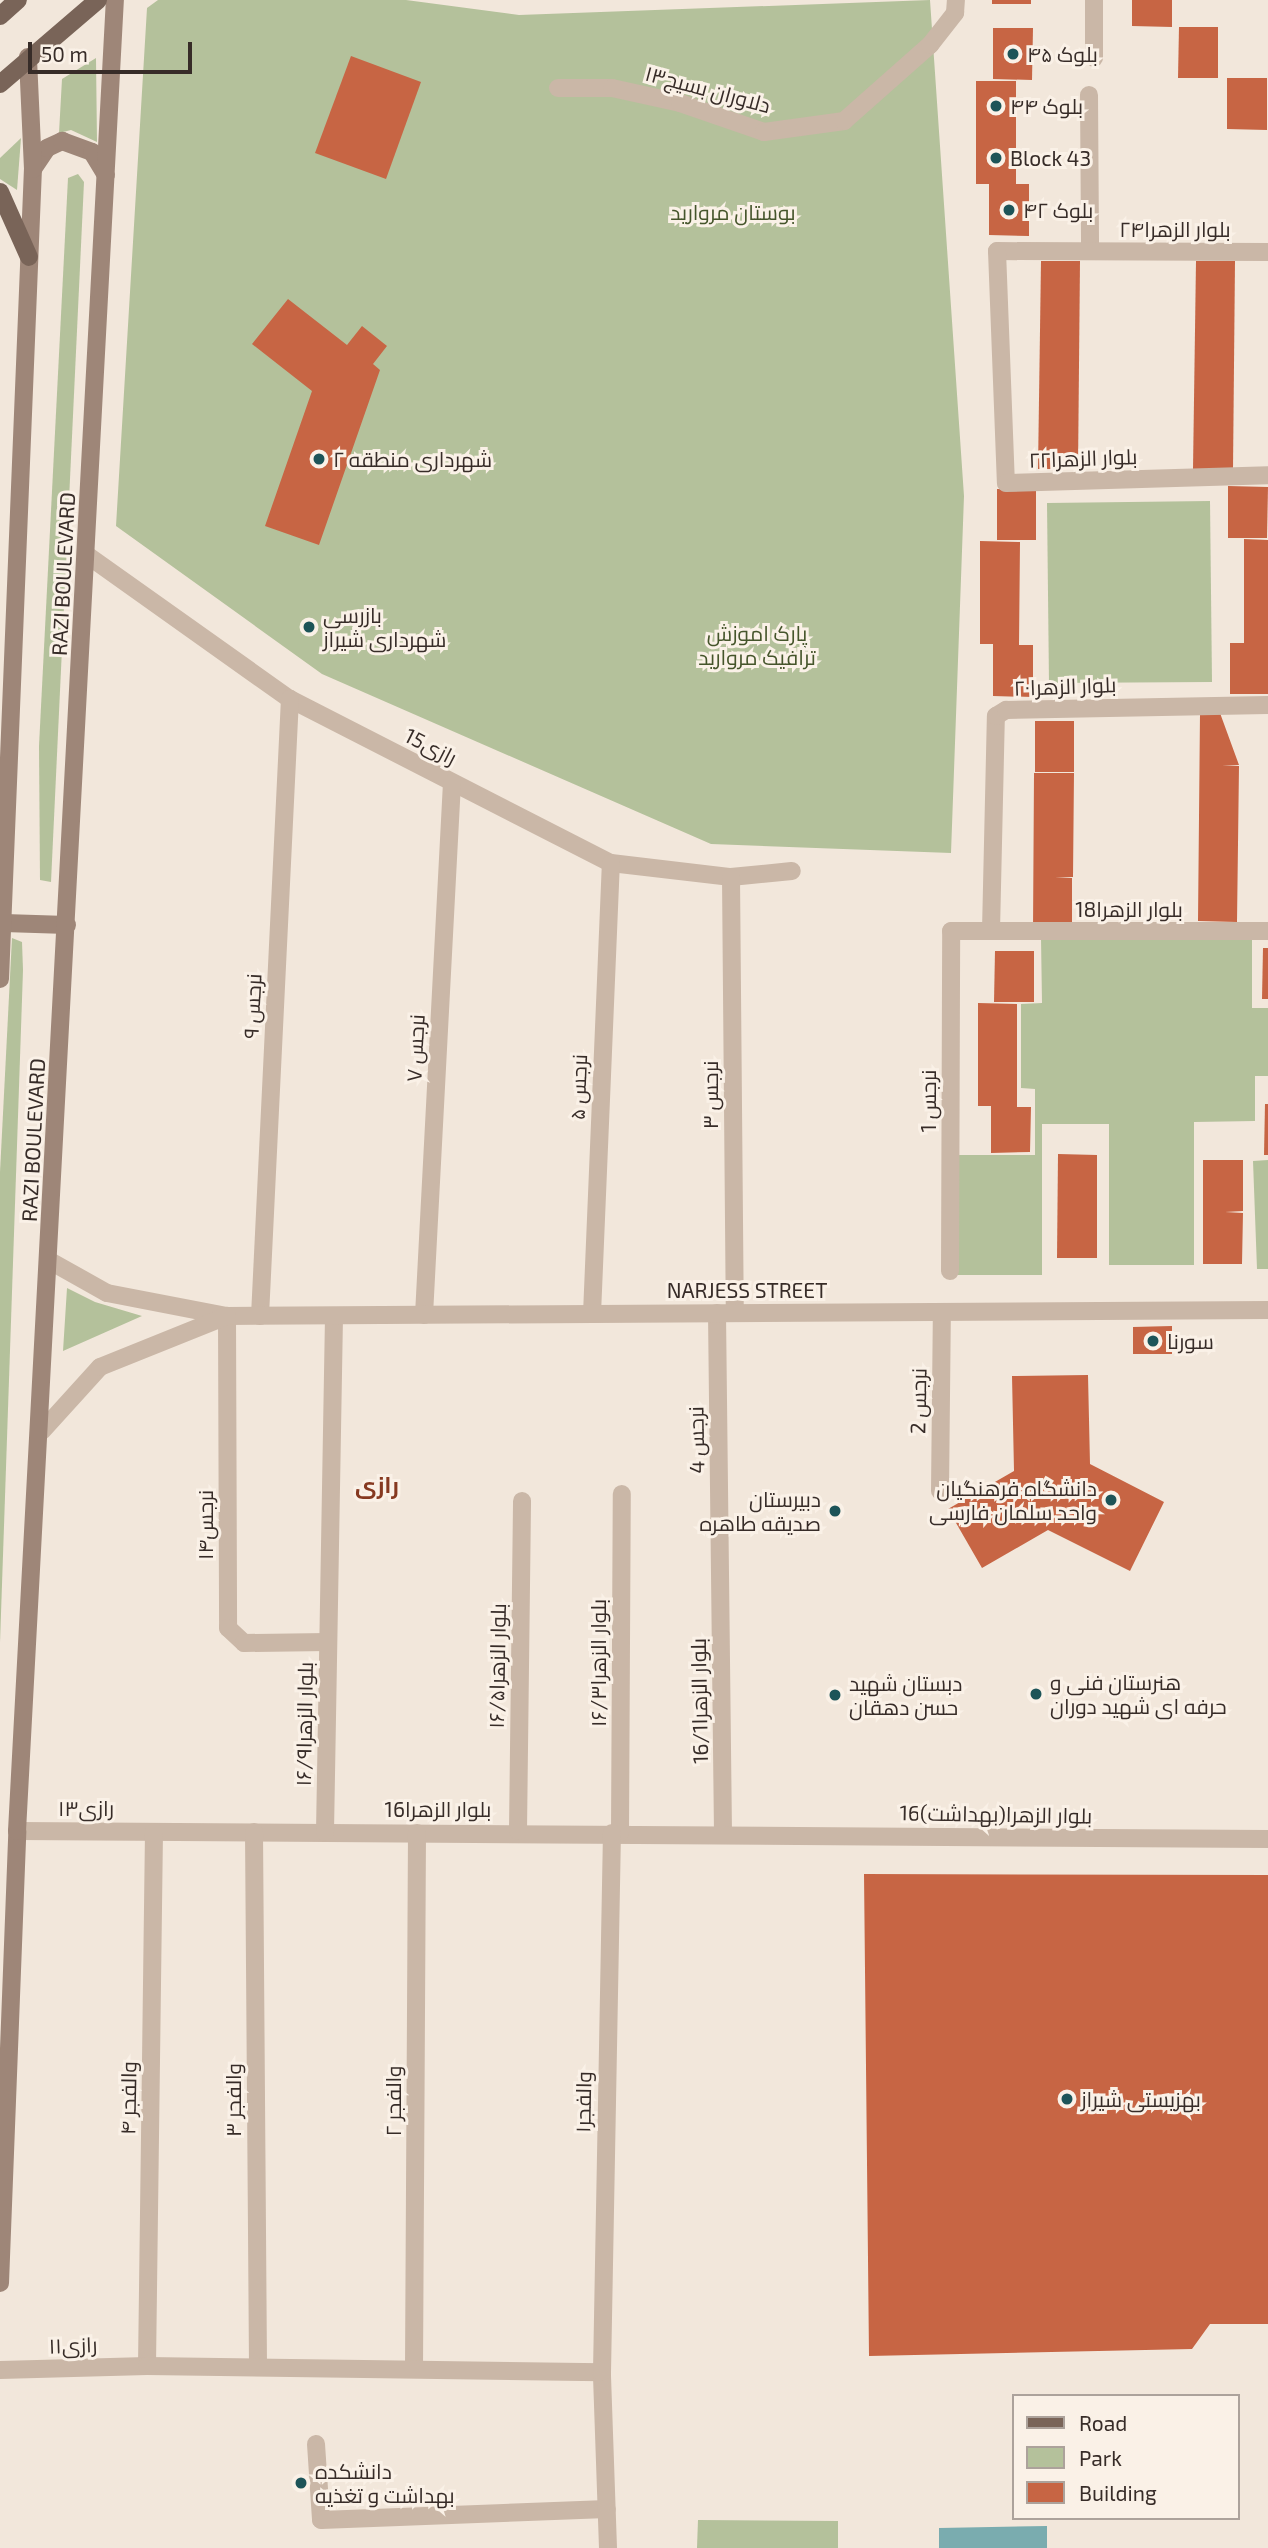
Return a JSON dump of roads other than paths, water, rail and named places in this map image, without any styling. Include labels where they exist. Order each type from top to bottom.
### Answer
[{"type":"main road","points":[[0,16],[18,0]]},
{"type":"main road","points":[[0,85],[28,57],[98,0]]},
{"type":"main road","name":"RAZI BOULEVARD","points":[[0,2283],[17,1831],[42,1431],[115,0]]},
{"type":"main road","points":[[0,979],[33,169],[28,57]]},
{"type":"main road","points":[[33,169],[47,148],[62,141],[92,152],[106,175]]},
{"type":"main road","points":[[0,192],[29,257]]},
{"type":"main road","points":[[4,923],[67,925]]},
{"type":"street","name":"دلاوران بسیج۱۳","points":[[558,88],[623,90],[764,132],[844,121],[930,45],[956,13],[956,0]]},
{"type":"street","points":[[1094,0],[1094,58]]},
{"type":"street","points":[[1089,95],[1090,251]]},
{"type":"street","name":"بلوار الزهرا۲۴","points":[[997,251],[1268,252]]},
{"type":"street","name":"بلوار الزهرا۲۲","points":[[997,251],[1006,483],[1268,474]]},
{"type":"street","name":"15رازی","points":[[87,555],[290,699],[611,863],[731,877],[792,871]]},
{"type":"street","name":"نرجس ۹","points":[[260,1316],[290,699]]},
{"type":"street","name":"بلوار الزهرا۲۰","points":[[991,931],[996,716],[1006,710],[1268,705]]},
{"type":"street","name":"نرجس ۷","points":[[424,1315],[452,783]]},
{"type":"street","name":"نرجس ۵","points":[[592,1314],[611,863]]},
{"type":"street","name":"نرجس ۳","points":[[726,1313],[731,877]]},
{"type":"street","name":"18بلوار الزهرا","points":[[951,931],[1268,932]]},
{"type":"street","name":"1 نرجس","points":[[950,1271],[951,931]]},
{"type":"street","points":[[50,1261],[107,1293],[227,1316]]},
{"type":"street","name":"NARJESS STREET","points":[[227,1316],[1268,1310]]},
{"type":"street","name":"2 نرجس","points":[[940,1490],[942,1312]]},
{"type":"street","name":"4 نرجس","points":[[720,1567],[726,1313]]},
{"type":"street","name":"بلوار الزهرا۱۶/۹","points":[[325,1832],[334,1315]]},
{"type":"street","points":[[42,1431],[100,1367],[227,1316]]},
{"type":"street","name":"نرجس۱۴","points":[[227,1316],[228,1628],[244,1643],[328,1642]]},
{"type":"street","name":"بلوار الزهرا۱۶/۳","points":[[616,1833],[622,1494]]},
{"type":"street","name":"بلوار الزهرا۱۶/۵","points":[[518,1831],[522,1501]]},
{"type":"street","name":"بلوار الزهرا16/1","points":[[720,1567],[723,1835]]},
{"type":"street","name":"رازی۱۳","points":[[17,1831],[154,1832]]},
{"type":"street","name":"16بلوار الزهرا","points":[[154,1832],[518,1831],[723,1835]]},
{"type":"street","name":"والفجر ۴","points":[[147,2365],[154,1832]]},
{"type":"street","name":"والفجر ۳","points":[[254,1832],[258,2367]]},
{"type":"street","name":"والفجر ۲","points":[[414,2370],[417,1833]]},
{"type":"street","name":"والفجر۱","points":[[608,2548],[602,2372],[616,1833]]},
{"type":"street","name":"16بلوار الزهرا(بهداشت)","points":[[723,1835],[1268,1839]]},
{"type":"street","name":"رازی۱۱","points":[[0,2370],[147,2365],[602,2372]]},
{"type":"street","points":[[316,2444],[321,2520],[607,2509]]},
{"type":"water","points":[[1047,2526],[1047,2548],[939,2548],[939,2528]]},
{"type":"place","name":"بلوک ۴۵","points":[[1013,54]]},
{"type":"place","name":"بلوک ۴۴","points":[[996,106]]},
{"type":"place","name":"Block 43","points":[[996,158]]},
{"type":"place","name":"بلوک ۴۲","points":[[1009,210]]},
{"type":"place","name":"شهرداری منطقه ۲","points":[[319,459]]},
{"type":"place","name":"بازرسی شهرداری شیراز","points":[[309,627]]},
{"type":"place","name":"سورنا","points":[[1153,1341]]},
{"type":"place","name":"دانشگاه فرهنگیان واحد سلمان فارسی","points":[[1111,1500]]},
{"type":"place","name":"دبیرستان صدیقه طاهره","points":[[835,1511]]},
{"type":"place","name":"هنرستان فنی و حرفه ای شهید دوران","points":[[1036,1694]]},
{"type":"place","name":"دبستان شهید حسن دهقان","points":[[835,1695]]},
{"type":"place","name":"بهزیستی شیراز","points":[[1067,2099]]},
{"type":"place","name":"دانشکده بهداشت و تغذیه","points":[[301,2483]]},
{"type":"district","name":"رازی","points":[[377,1484]]},
{"type":"park label","name":"بوستان مروارید","points":[[733,212]]},
{"type":"park label","name":"پارک اموزش ترافیک مروارید","points":[[757,645]]}]
